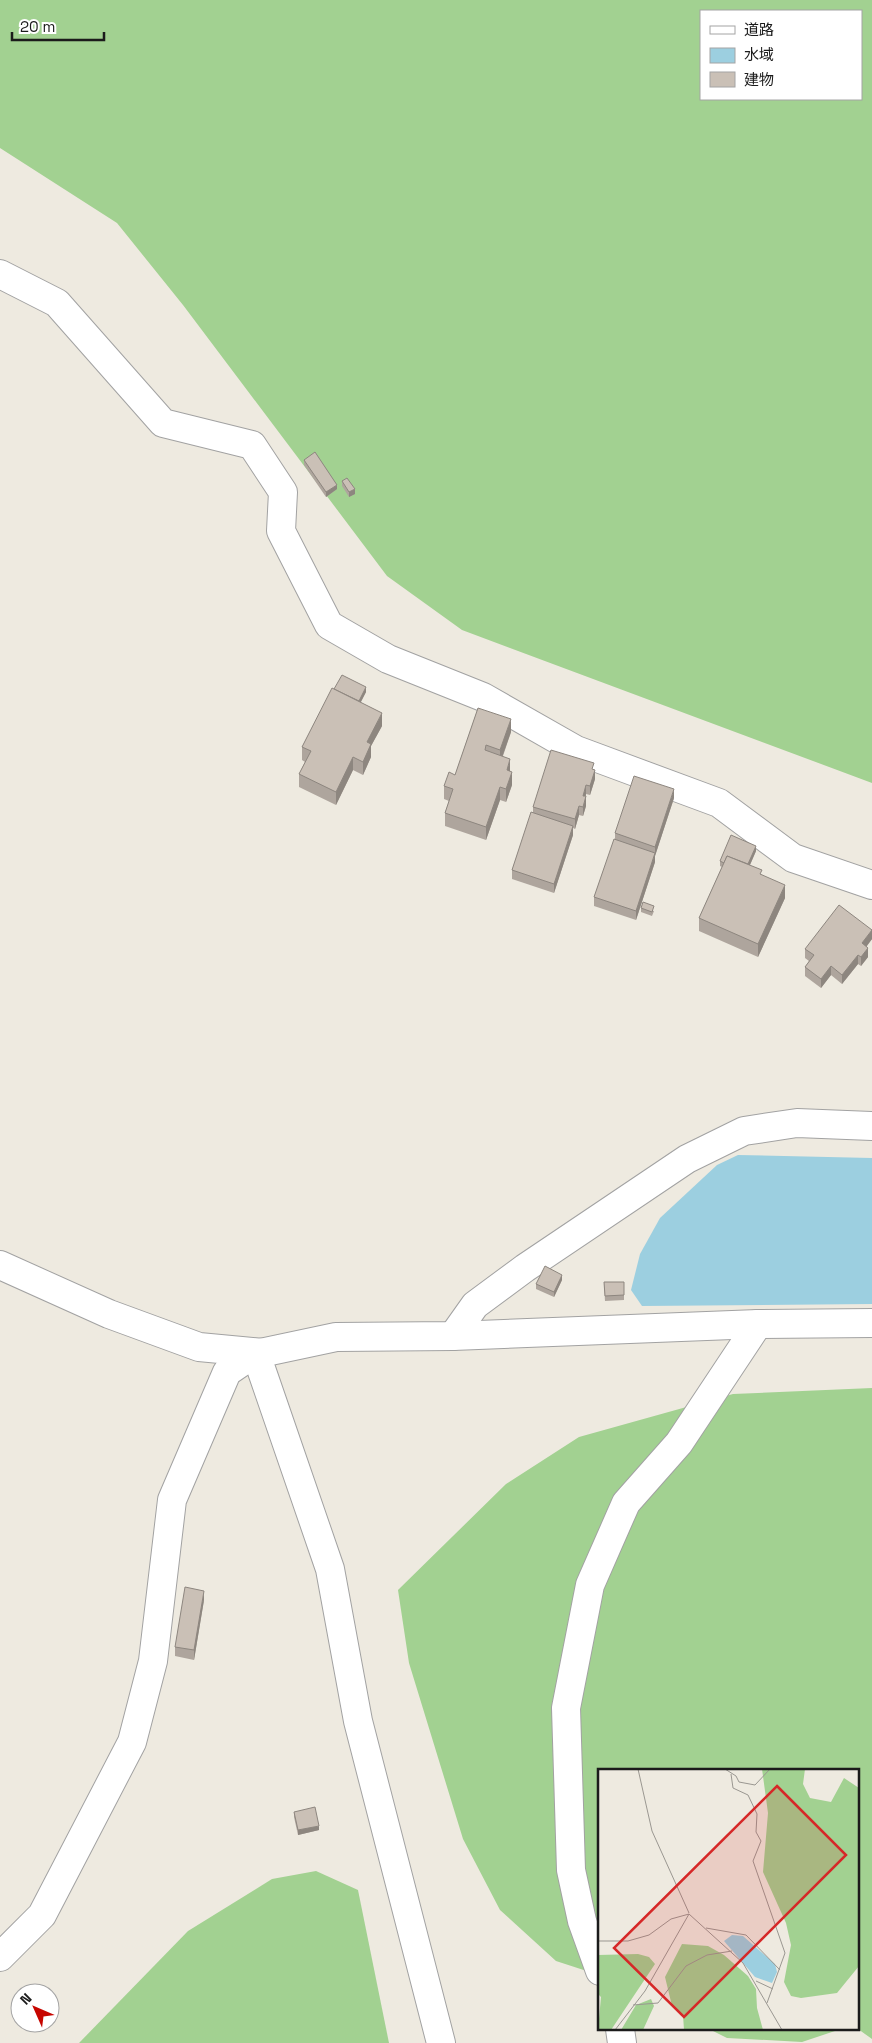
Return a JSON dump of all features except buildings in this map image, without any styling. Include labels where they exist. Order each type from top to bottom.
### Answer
[{"type":"street","points":[[0,274],[57,303],[164,423],[252,445],[282,492],[281,531],[329,625],[388,659],[483,697],[576,750],[718,803],[793,858],[872,885]]},
{"type":"street","points":[[453,1336],[475,1305],[525,1268],[686,1159],[744,1131],[797,1123],[872,1126]]},
{"type":"street","points":[[0,1265],[109,1314],[199,1347],[259,1353]]},
{"type":"street","points":[[0,1957],[42,1915],[132,1742],[153,1661],[172,1500],[227,1372],[249,1356],[336,1337],[453,1336],[758,1324],[872,1323]]},
{"type":"street","points":[[598,1965],[582,1921],[571,1870],[566,1708],[590,1585],[626,1504],[679,1443],[758,1324]]},
{"type":"street","points":[[259,1353],[330,1569],[358,1721],[441,2043]]},
{"type":"street","points":[[620,2030],[622,2043]]},
{"type":"green space","points":[[0,0],[872,0],[872,783],[462,630],[387,576],[183,305],[117,223],[0,148]]},
{"type":"green space","points":[[872,1388],[872,2039],[859,2030],[860,1769],[598,1769],[598,1975],[556,1961],[500,1910],[463,1839],[409,1663],[398,1590],[506,1484],[579,1437],[733,1394]]},
{"type":"green space","points":[[316,1871],[358,1890],[389,2043],[79,2043],[188,1931],[272,1879]]},
{"type":"green space","points":[[711,2030],[838,2030],[802,2042],[727,2038]]},
{"type":"water","points":[[738,1155],[872,1158],[872,1304],[642,1306],[631,1290],[640,1254],[660,1218],[717,1165]]}]
